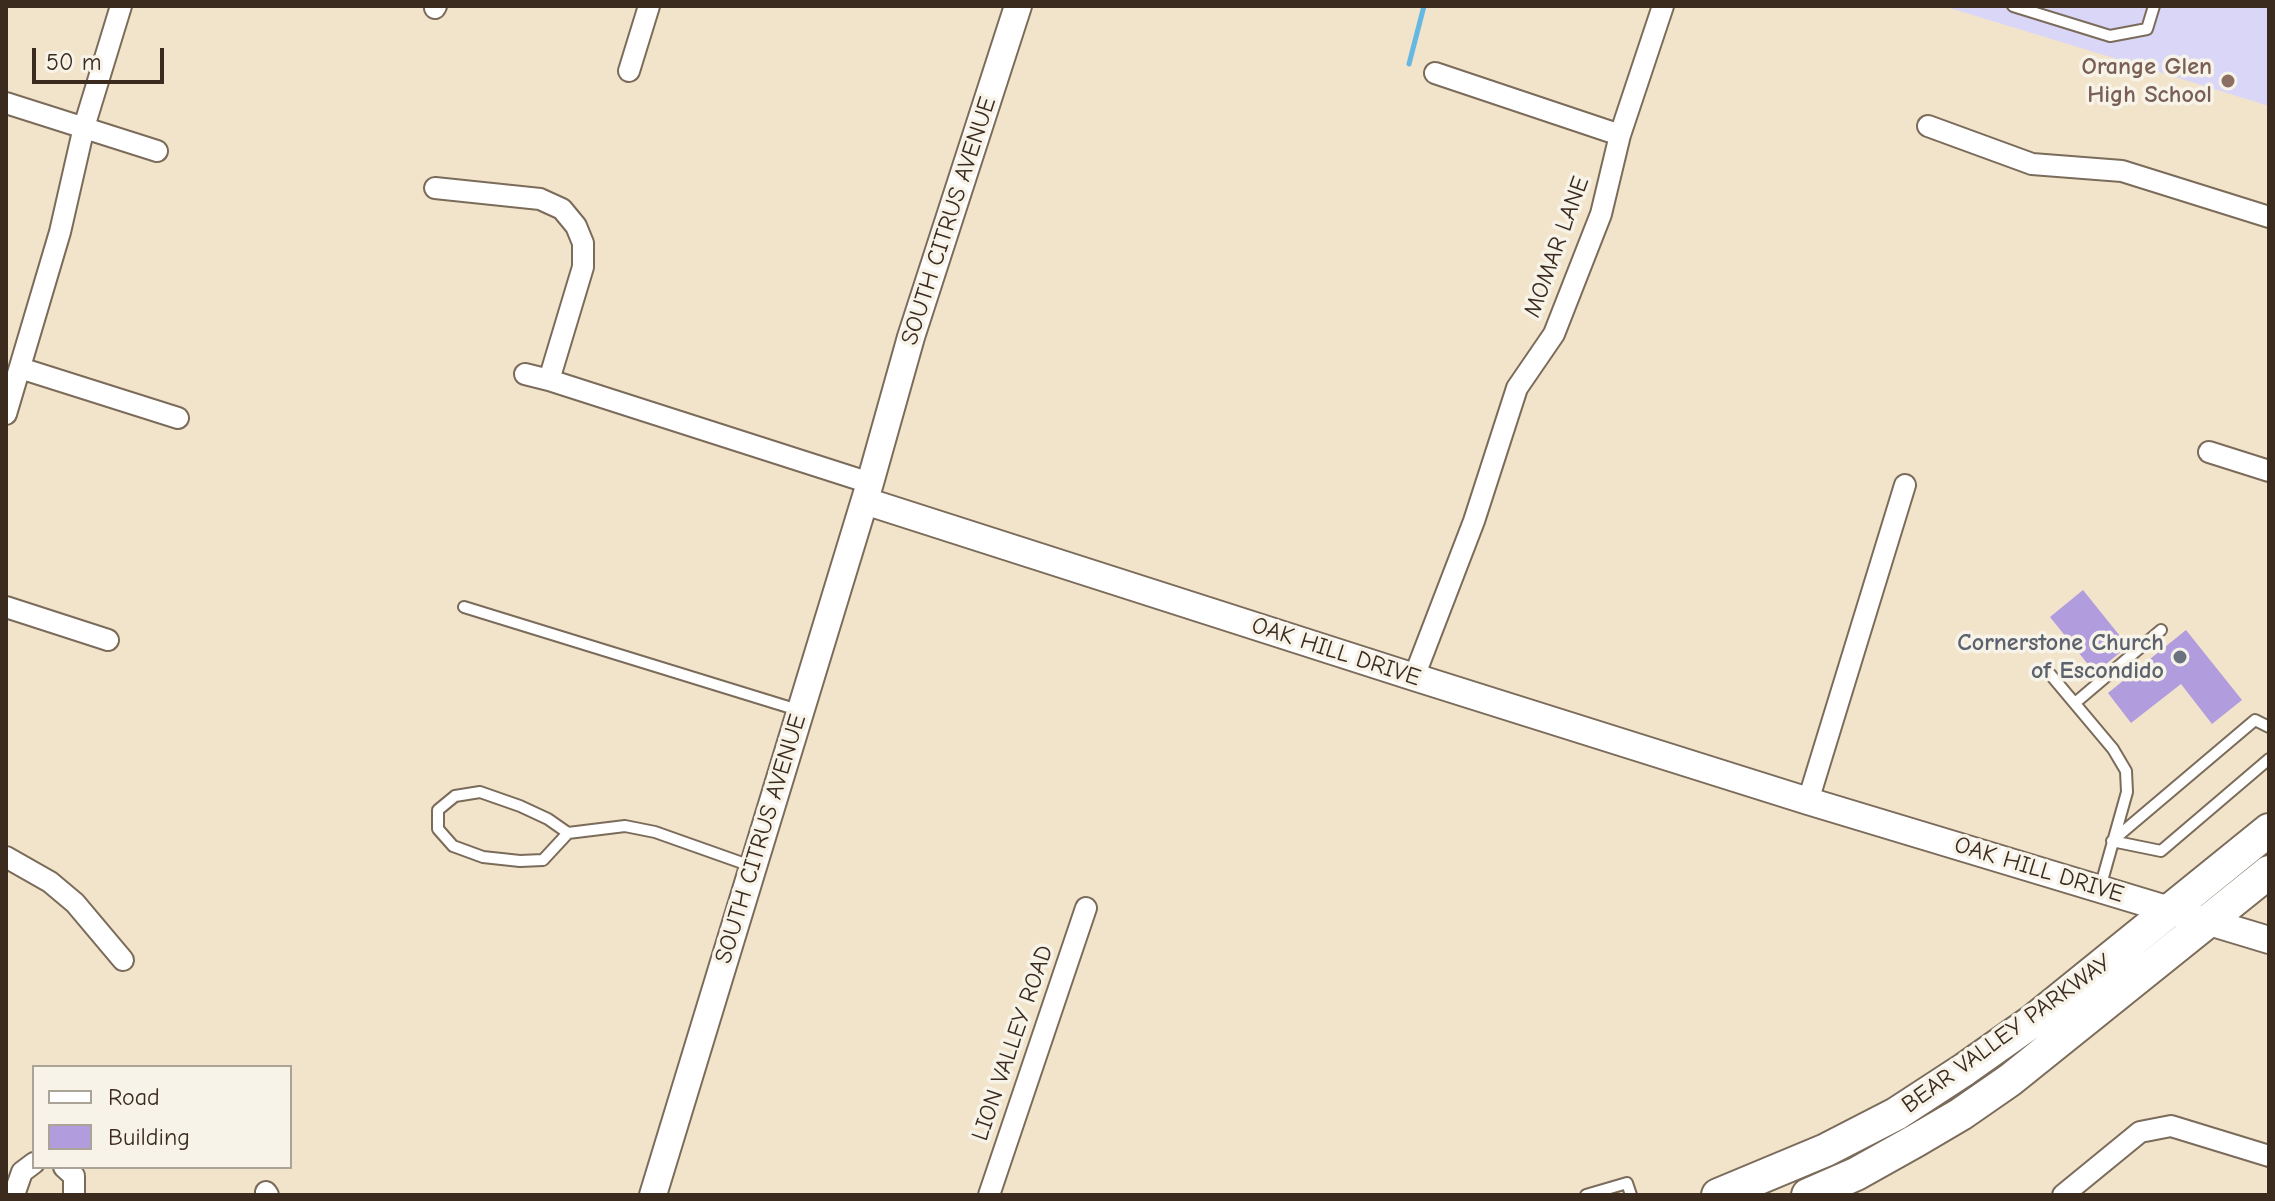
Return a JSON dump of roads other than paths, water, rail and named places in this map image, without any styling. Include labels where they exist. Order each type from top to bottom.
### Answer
[{"type":"main road","name":"BEAR VALLEY PARKWAY","points":[[1718,1195],[1826,1150],[1896,1114],[1965,1069],[2033,1021],[2269,830]]},
{"type":"main road","name":"BEAR VALLEY PARKWAY","points":[[1808,1195],[1856,1174],[1961,1114],[1998,1089],[2051,1050],[2269,872]]},
{"type":"street","points":[[6,414],[60,232],[84,127],[121,6]]},
{"type":"street","points":[[629,71],[649,6]]},
{"type":"street","name":"SOUTH CITRUS AVENUE","points":[[653,1195],[868,492],[911,337],[1018,6]]},
{"type":"street","name":"MOMAR LANE","points":[[1414,677],[1474,521],[1517,388],[1554,334],[1601,214],[1620,135],[1663,6]]},
{"type":"street","points":[[1435,73],[1620,135]]},
{"type":"street","points":[[6,103],[157,151]]},
{"type":"street","points":[[1928,126],[2032,164],[2122,171],[2269,217]]},
{"type":"street","points":[[435,188],[540,199],[562,209],[576,226],[583,243],[583,267],[549,380]]},
{"type":"street","points":[[20,368],[178,418]]},
{"type":"street","points":[[525,374],[868,492]]},
{"type":"street","points":[[2209,452],[2269,471]]},
{"type":"street","points":[[1808,801],[1905,485]]},
{"type":"street","name":"OAK HILL DRIVE","points":[[868,492],[1414,677],[1808,801],[2269,940]]},
{"type":"street","points":[[6,607],[108,640]]},
{"type":"street","points":[[6,857],[50,882],[75,903],[123,960]]},
{"type":"street","name":"LION VALLEY ROAD","points":[[989,1195],[1086,908]]},
{"type":"street","points":[[2063,1195],[2140,1132],[2171,1126],[2269,1156]]},
{"type":"street","points":[[14,1195],[22,1172],[32,1164]]},
{"type":"street","points":[[66,1169],[74,1176],[74,1195]]},
{"type":"lane","points":[[2013,6],[2110,36],[2147,29],[2154,6]]},
{"type":"lane","points":[[464,607],[800,711]]},
{"type":"lane","points":[[2075,703],[2161,630]]},
{"type":"lane","points":[[2050,674],[2113,749],[2126,771],[2127,792],[2100,888]]},
{"type":"lane","points":[[2112,841],[2255,720],[2269,727]]},
{"type":"lane","points":[[2112,841],[2161,851],[2269,759]]},
{"type":"lane","points":[[568,833],[548,819],[480,792],[455,796],[438,810],[438,829],[453,846],[483,857],[543,860],[568,833],[625,826],[655,832],[752,867]]},
{"type":"lane","points":[[1586,1195],[1627,1183],[1631,1195]]},
{"type":"waterway","points":[[1409,64],[1424,6]]},
{"type":"place","name":"Orange Glen High School","points":[[2228,81]]},
{"type":"place","name":"Cornerstone Church of Escondido","points":[[2180,657]]}]
